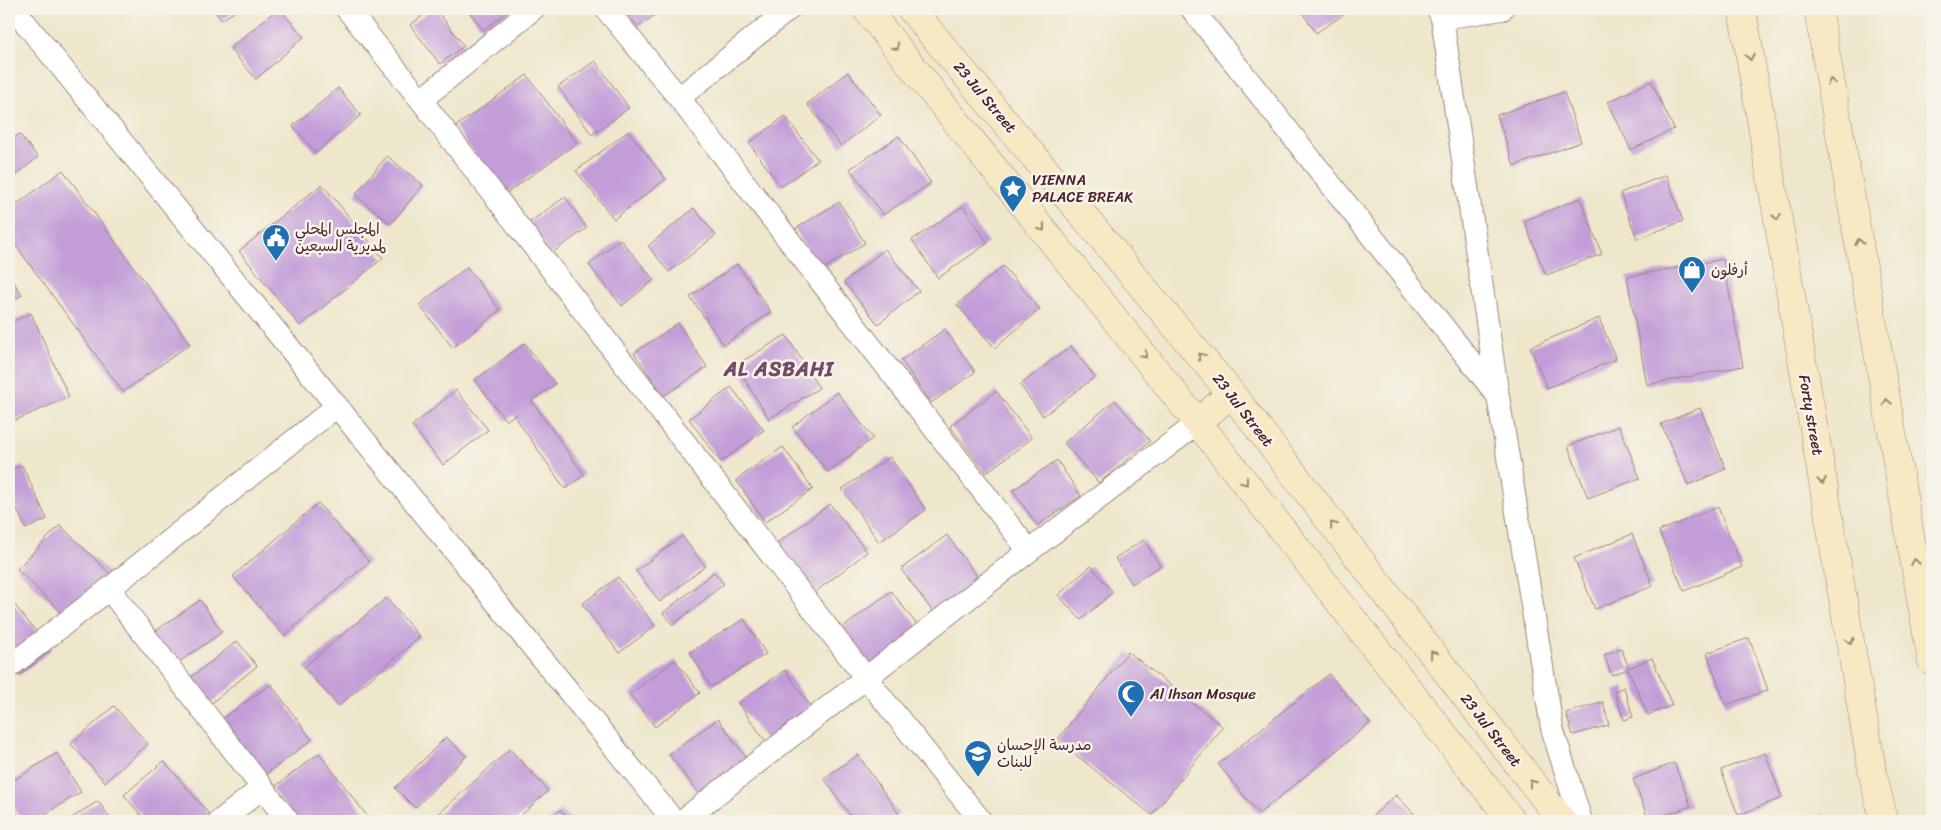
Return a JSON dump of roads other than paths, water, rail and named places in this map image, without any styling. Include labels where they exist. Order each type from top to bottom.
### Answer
[{"type":"street","points":[[14,9],[674,821]]},
{"type":"street","points":[[347,9],[421,100],[866,678],[981,821]]},
{"type":"street","points":[[421,100],[533,9]]},
{"type":"street","points":[[606,9],[679,98],[1029,551]]},
{"type":"street","points":[[679,98],[789,9]]},
{"type":"street","points":[[866,9],[1198,423],[1512,821]]},
{"type":"street","name":"23 Jul Street","points":[[911,9],[1231,393],[1562,821]]},
{"type":"street","points":[[1192,9],[1498,396]]},
{"type":"street","points":[[1502,9],[1440,13],[1498,396],[1552,728],[1581,821]]},
{"type":"street","name":"Forty street","points":[[1742,9],[1873,776],[1884,821]]},
{"type":"street","points":[[1818,9],[1932,662]]},
{"type":"street","points":[[682,821],[1029,551],[1198,423],[1231,393]]},
{"type":"street","points":[[9,667],[110,590],[337,406]]},
{"type":"street","points":[[110,590],[288,821]]},
{"type":"street","points":[[220,821],[262,788]]},
{"type":"place","name":"VIENNA PALACE BREAK","points":[[1013,213]]},
{"type":"place","name":"المجلس المحلي لمديرية السبعين","points":[[276,262]]},
{"type":"place","name":"أرفلون","points":[[1692,294]]},
{"type":"place","name":"Al Ihsan Mosque","points":[[1131,718]]},
{"type":"place","name":"مدرسة الإحسان للبنات","points":[[978,778]]},
{"type":"district","name":"AL ASBAHI","points":[[779,369]]}]
